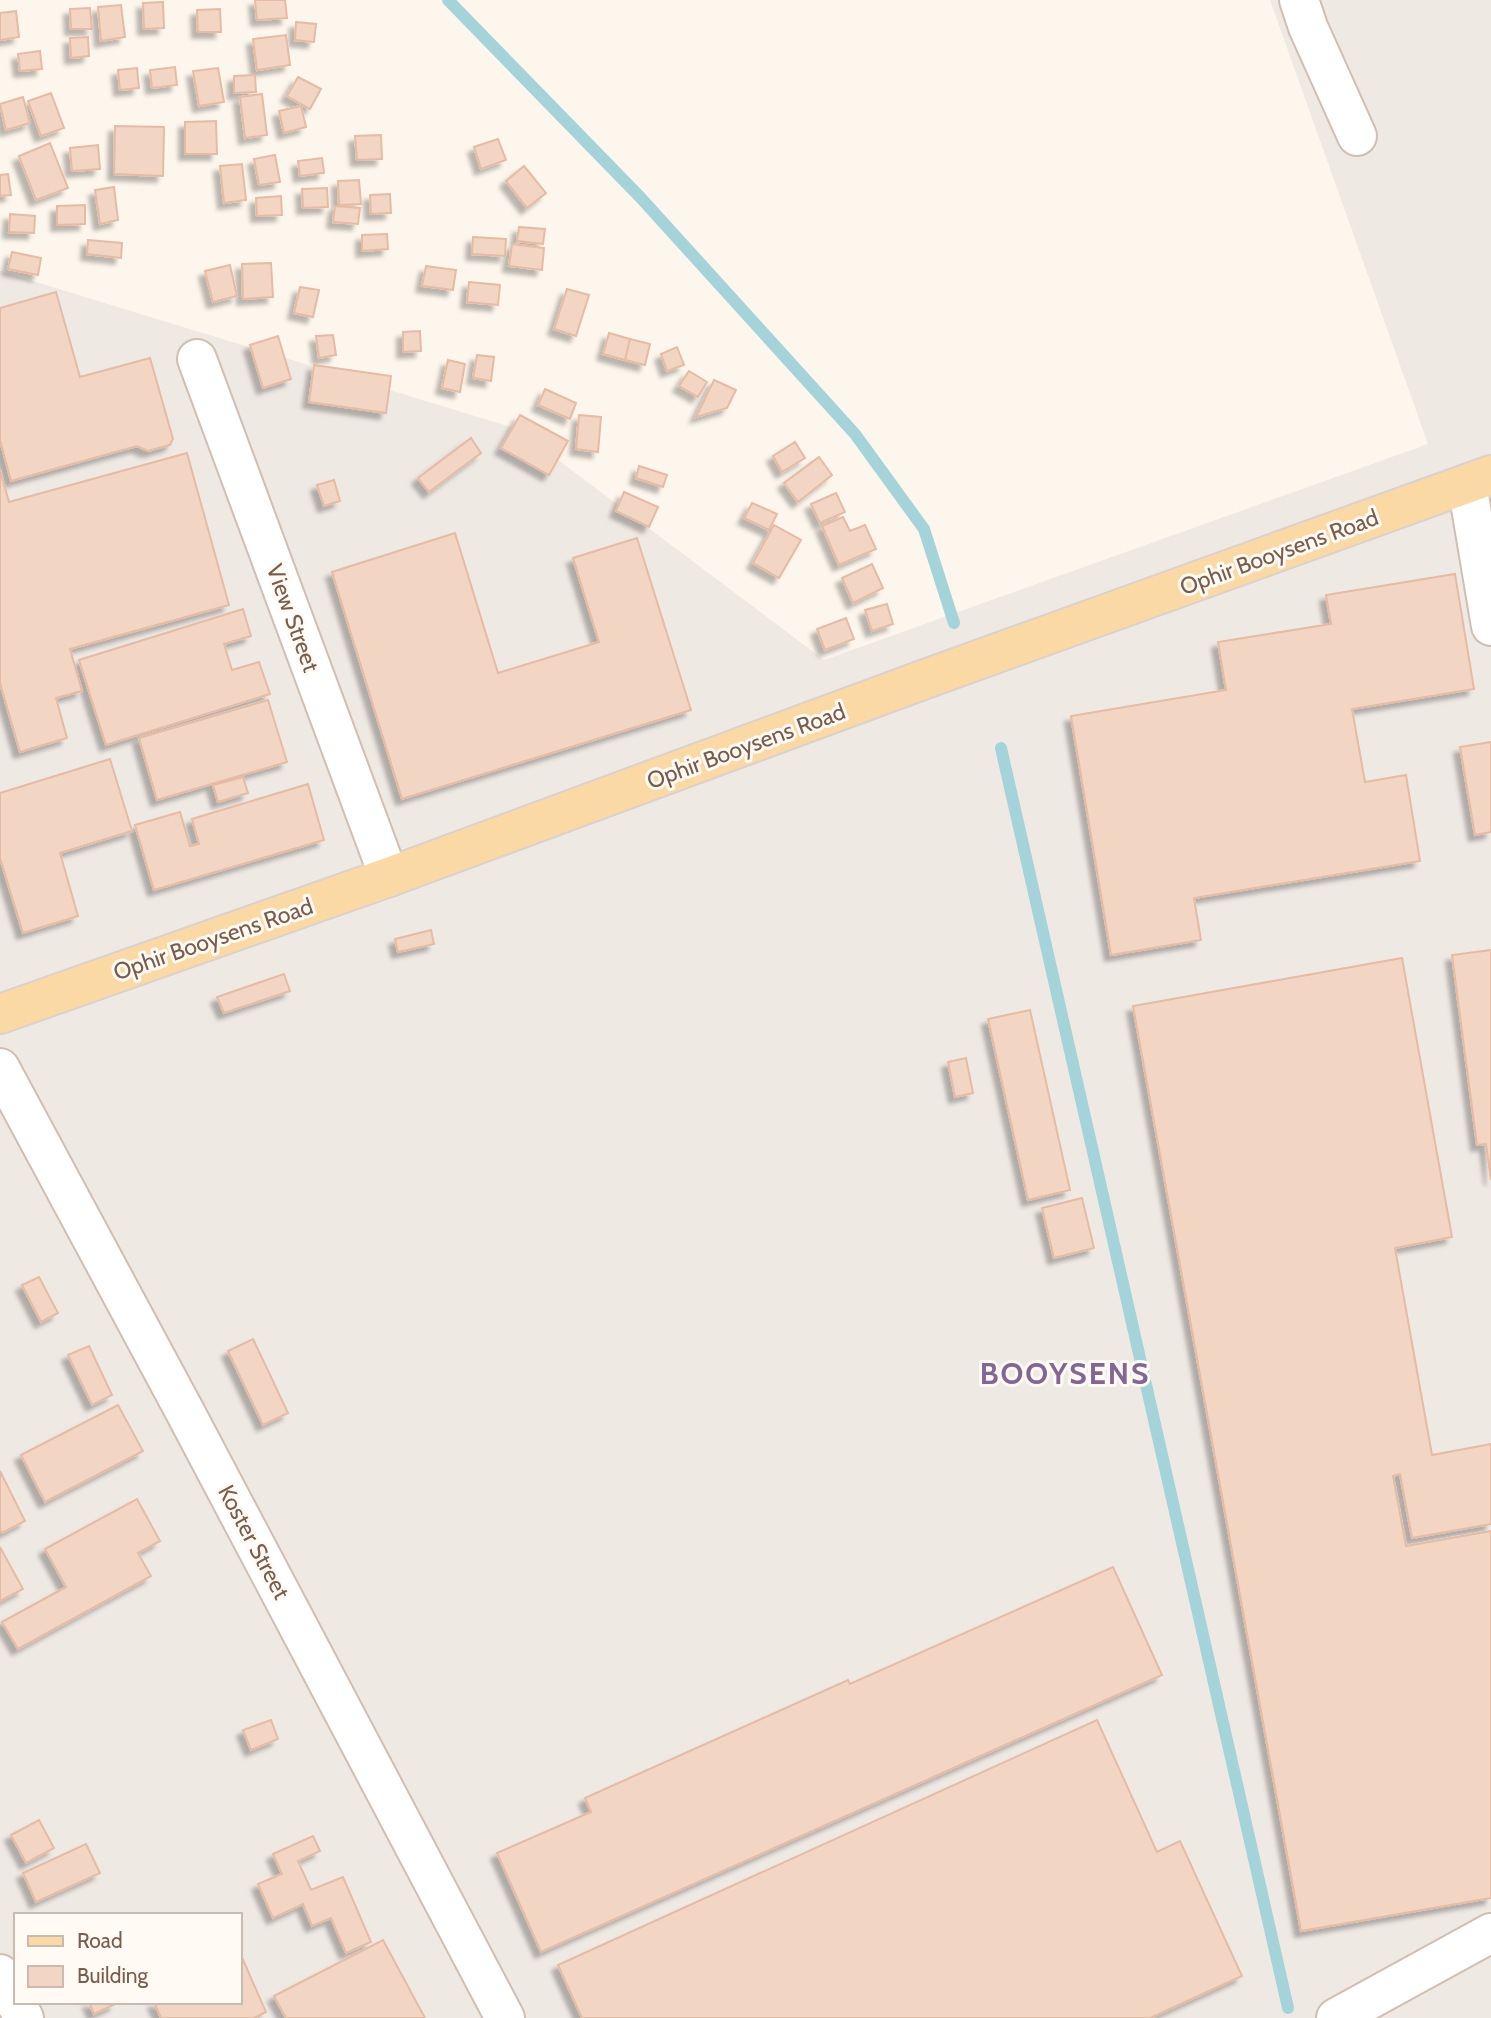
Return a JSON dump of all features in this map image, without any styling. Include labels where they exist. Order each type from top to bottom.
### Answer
[{"type":"main road","name":"Ophir Booysens Road","points":[[0,1014],[389,877],[928,678],[1479,480]]},
{"type":"street","points":[[1299,0],[1308,27],[1357,136]]},
{"type":"street","name":"View Street","points":[[197,359],[389,877]]},
{"type":"street","points":[[1479,480],[1491,626]]},
{"type":"street","name":"Koster Street","points":[[0,1068],[191,1422],[505,2018]]},
{"type":"street","points":[[1336,2018],[1491,1933]]},
{"type":"street","points":[[0,1974],[14,2001]]},
{"type":"shaded area","points":[[1270,0],[1491,0],[1491,2018],[0,2018],[0,271],[517,429],[824,660],[1428,444]]},
{"type":"building","points":[[255,0],[285,0],[287,18],[257,20]]},
{"type":"building","points":[[163,2],[164,28],[144,29],[143,3]]},
{"type":"building","points":[[121,5],[125,37],[101,41],[98,7]]},
{"type":"building","points":[[90,8],[92,29],[71,29],[70,9]]},
{"type":"building","points":[[220,9],[221,32],[198,32],[197,10]]},
{"type":"building","points":[[16,11],[19,37],[0,40],[0,13]]},
{"type":"building","points":[[296,22],[316,24],[314,42],[295,40]]},
{"type":"building","points":[[286,35],[290,65],[257,70],[253,39]]},
{"type":"building","points":[[88,37],[89,56],[71,58],[70,38]]},
{"type":"building","points":[[40,51],[42,69],[20,71],[18,54]]},
{"type":"building","points":[[175,67],[177,85],[152,88],[150,70]]},
{"type":"building","points":[[137,68],[139,88],[120,90],[118,70]]},
{"type":"building","points":[[218,68],[224,102],[199,106],[193,71]]},
{"type":"building","points":[[255,75],[256,92],[234,93],[234,76]]},
{"type":"building","points":[[298,77],[321,89],[310,109],[287,96]]},
{"type":"building","points":[[51,93],[64,128],[41,136],[28,101]]},
{"type":"building","points":[[262,94],[267,135],[245,138],[240,97]]},
{"type":"building","points":[[23,97],[30,123],[6,130],[0,104]]},
{"type":"building","points":[[301,106],[306,127],[284,133],[279,111]]},
{"type":"building","points":[[216,121],[217,154],[185,154],[185,122]]},
{"type":"building","points":[[115,126],[164,127],[163,176],[114,174]]},
{"type":"building","points":[[381,135],[382,159],[357,160],[355,136]]},
{"type":"building","points":[[498,139],[506,160],[481,169],[474,147]]},
{"type":"building","points":[[50,143],[68,188],[36,200],[19,156]]},
{"type":"building","points":[[98,145],[100,169],[72,171],[70,148]]},
{"type":"building","points":[[275,155],[280,182],[259,185],[254,159]]},
{"type":"building","points":[[322,158],[324,173],[300,176],[298,161]]},
{"type":"building","points":[[242,164],[246,200],[224,203],[220,166]]},
{"type":"building","points":[[524,166],[546,193],[527,208],[506,181]]},
{"type":"building","points":[[8,174],[11,195],[0,196],[0,175]]},
{"type":"building","points":[[359,180],[361,204],[339,205],[338,181]]},
{"type":"building","points":[[114,187],[118,220],[100,224],[95,190]]},
{"type":"building","points":[[327,188],[328,207],[303,208],[302,189]]},
{"type":"building","points":[[390,194],[391,213],[371,214],[370,195]]},
{"type":"building","points":[[281,196],[282,215],[257,216],[256,198]]},
{"type":"building","points":[[85,205],[85,224],[57,225],[57,206]]},
{"type":"building","points":[[335,206],[360,208],[358,224],[333,222]]},
{"type":"building","points":[[10,214],[35,216],[34,233],[9,232]]},
{"type":"building","points":[[519,227],[545,229],[543,244],[517,241]]},
{"type":"building","points":[[387,234],[388,249],[362,251],[362,235]]},
{"type":"building","points":[[473,237],[506,239],[505,256],[472,254]]},
{"type":"building","points":[[88,240],[122,243],[121,258],[87,254]]},
{"type":"building","points":[[512,244],[544,248],[542,270],[509,266]]},
{"type":"building","points":[[12,252],[41,258],[38,275],[8,269]]},
{"type":"building","points":[[271,263],[273,297],[243,299],[242,264]]},
{"type":"building","points":[[230,265],[237,296],[213,302],[205,271]]},
{"type":"building","points":[[426,266],[456,270],[453,290],[422,286]]},
{"type":"building","points":[[469,282],[500,285],[498,305],[467,302]]},
{"type":"building","points":[[300,287],[319,290],[313,317],[294,313]]},
{"type":"building","points":[[567,289],[589,295],[576,336],[554,329]]},
{"type":"building","points":[[56,292],[80,377],[150,358],[173,439],[170,445],[148,451],[137,446],[11,481],[0,440],[0,308]]},
{"type":"building","points":[[420,331],[421,351],[403,352],[403,332]]},
{"type":"building","points":[[609,333],[630,339],[625,360],[603,354]]},
{"type":"building","points":[[333,335],[336,355],[319,358],[316,336]]},
{"type":"building","points":[[278,336],[291,379],[263,388],[250,345]]},
{"type":"building","points":[[630,339],[650,344],[645,365],[625,360]]},
{"type":"building","points":[[677,347],[684,365],[667,371],[661,354]]},
{"type":"building","points":[[477,355],[494,357],[491,381],[473,378]]},
{"type":"building","points":[[448,360],[465,364],[460,392],[442,388]]},
{"type":"building","points":[[314,365],[391,376],[386,413],[309,402]]},
{"type":"building","points":[[689,371],[707,382],[698,397],[679,386]]},
{"type":"building","points":[[714,380],[736,390],[727,408],[696,417]]},
{"type":"building","points":[[545,389],[576,403],[570,419],[538,405]]},
{"type":"building","points":[[520,415],[568,441],[549,475],[501,448]]},
{"type":"building","points":[[579,415],[601,417],[598,452],[576,449]]},
{"type":"building","points":[[471,438],[481,453],[429,492],[418,478]]},
{"type":"building","points":[[795,442],[805,458],[782,472],[773,456]]},
{"type":"building","points":[[187,453],[229,605],[70,649],[82,691],[56,698],[67,738],[20,752],[0,683],[0,470],[9,502]]},
{"type":"building","points":[[819,457],[832,475],[798,502],[784,483]]},
{"type":"building","points":[[639,466],[667,475],[663,487],[636,478]]},
{"type":"building","points":[[334,480],[340,501],[324,506],[317,485]]},
{"type":"building","points":[[624,492],[658,507],[649,527],[616,511]]},
{"type":"building","points":[[836,493],[845,512],[820,523],[811,504]]},
{"type":"building","points":[[752,503],[777,514],[769,530],[744,518]]},
{"type":"building","points":[[843,517],[850,531],[865,525],[876,549],[839,565],[822,526]]},
{"type":"building","points":[[774,525],[801,540],[779,578],[753,563]]},
{"type":"building","points":[[455,533],[498,673],[599,642],[573,558],[637,538],[691,710],[402,799],[332,572]]},
{"type":"building","points":[[872,564],[883,588],[853,603],[842,578]]},
{"type":"building","points":[[1455,574],[1474,689],[1352,709],[1365,782],[1406,775],[1420,861],[1194,898],[1201,940],[1111,955],[1071,716],[1226,690],[1218,642],[1331,624],[1326,595]]},
{"type":"building","points":[[887,604],[893,624],[872,631],[865,610]]},
{"type":"building","points":[[243,609],[251,636],[224,644],[232,670],[259,662],[270,694],[106,745],[79,660]]},
{"type":"building","points":[[846,618],[854,639],[825,650],[817,629]]},
{"type":"building","points":[[268,700],[287,762],[157,800],[139,738]]},
{"type":"building","points":[[1491,742],[1491,832],[1475,835],[1460,747]]},
{"type":"building","points":[[110,759],[132,831],[60,853],[78,916],[23,933],[0,858],[0,793]]},
{"type":"building","points":[[243,777],[248,793],[218,802],[213,785]]},
{"type":"building","points":[[308,784],[324,840],[154,890],[135,825],[180,812],[190,846],[199,844],[192,819]]},
{"type":"building","points":[[431,930],[434,944],[398,952],[395,939]]},
{"type":"building","points":[[1491,950],[1491,1180],[1486,1144],[1477,1145],[1452,955]]},
{"type":"building","points":[[1402,958],[1452,1237],[1395,1248],[1432,1455],[1491,1444],[1491,1524],[1412,1538],[1400,1474],[1393,1476],[1406,1546],[1491,1531],[1491,1898],[1301,1931],[1133,1006]]},
{"type":"building","points":[[284,974],[290,991],[224,1013],[217,997]]},
{"type":"building","points":[[1030,1010],[1070,1190],[1028,1200],[988,1019]]},
{"type":"building","points":[[966,1058],[973,1093],[955,1097],[948,1062]]},
{"type":"building","points":[[1082,1198],[1094,1248],[1054,1258],[1042,1208]]},
{"type":"building","points":[[39,1277],[58,1313],[41,1322],[22,1285]]},
{"type":"building","points":[[253,1339],[288,1413],[263,1425],[228,1351]]},
{"type":"building","points":[[89,1346],[112,1395],[92,1405],[68,1355]]},
{"type":"building","points":[[118,1405],[143,1451],[45,1502],[21,1455]]},
{"type":"building","points":[[0,1471],[25,1521],[2,1533],[0,1530]]},
{"type":"building","points":[[137,1499],[160,1541],[138,1553],[151,1576],[18,1649],[2,1622],[66,1587],[45,1549]]},
{"type":"building","points":[[0,1547],[23,1589],[0,1601]]},
{"type":"building","points":[[1113,1567],[1162,1675],[541,1952],[497,1853],[591,1812],[585,1798],[848,1680],[850,1684]]},
{"type":"building","points":[[271,1720],[278,1739],[251,1750],[243,1730]]},
{"type":"building","points":[[1097,1720],[1157,1852],[1180,1841],[1242,1976],[1150,2018],[582,2018],[558,1965]]},
{"type":"building","points":[[39,1820],[54,1848],[26,1863],[11,1835]]},
{"type":"building","points":[[313,1836],[320,1851],[298,1861],[311,1890],[343,1877],[371,1942],[346,1953],[331,1918],[312,1926],[303,1904],[273,1918],[258,1884],[282,1874],[273,1854]]},
{"type":"building","points":[[86,1844],[100,1873],[36,1902],[23,1873]]},
{"type":"building","points":[[383,1940],[425,2018],[286,2018],[274,1996]]},
{"type":"building","points":[[242,1958],[266,2012],[254,2018],[161,2018],[155,2004],[242,2004]]},
{"type":"building","points":[[90,2004],[115,2004],[94,2014]]},
{"type":"waterway","points":[[448,0],[640,197],[855,434],[924,529],[954,623]]},
{"type":"waterway","points":[[1001,748],[1288,2008]]},
{"type":"district","name":"BOOYSENS","points":[[1065,1374]]}]
